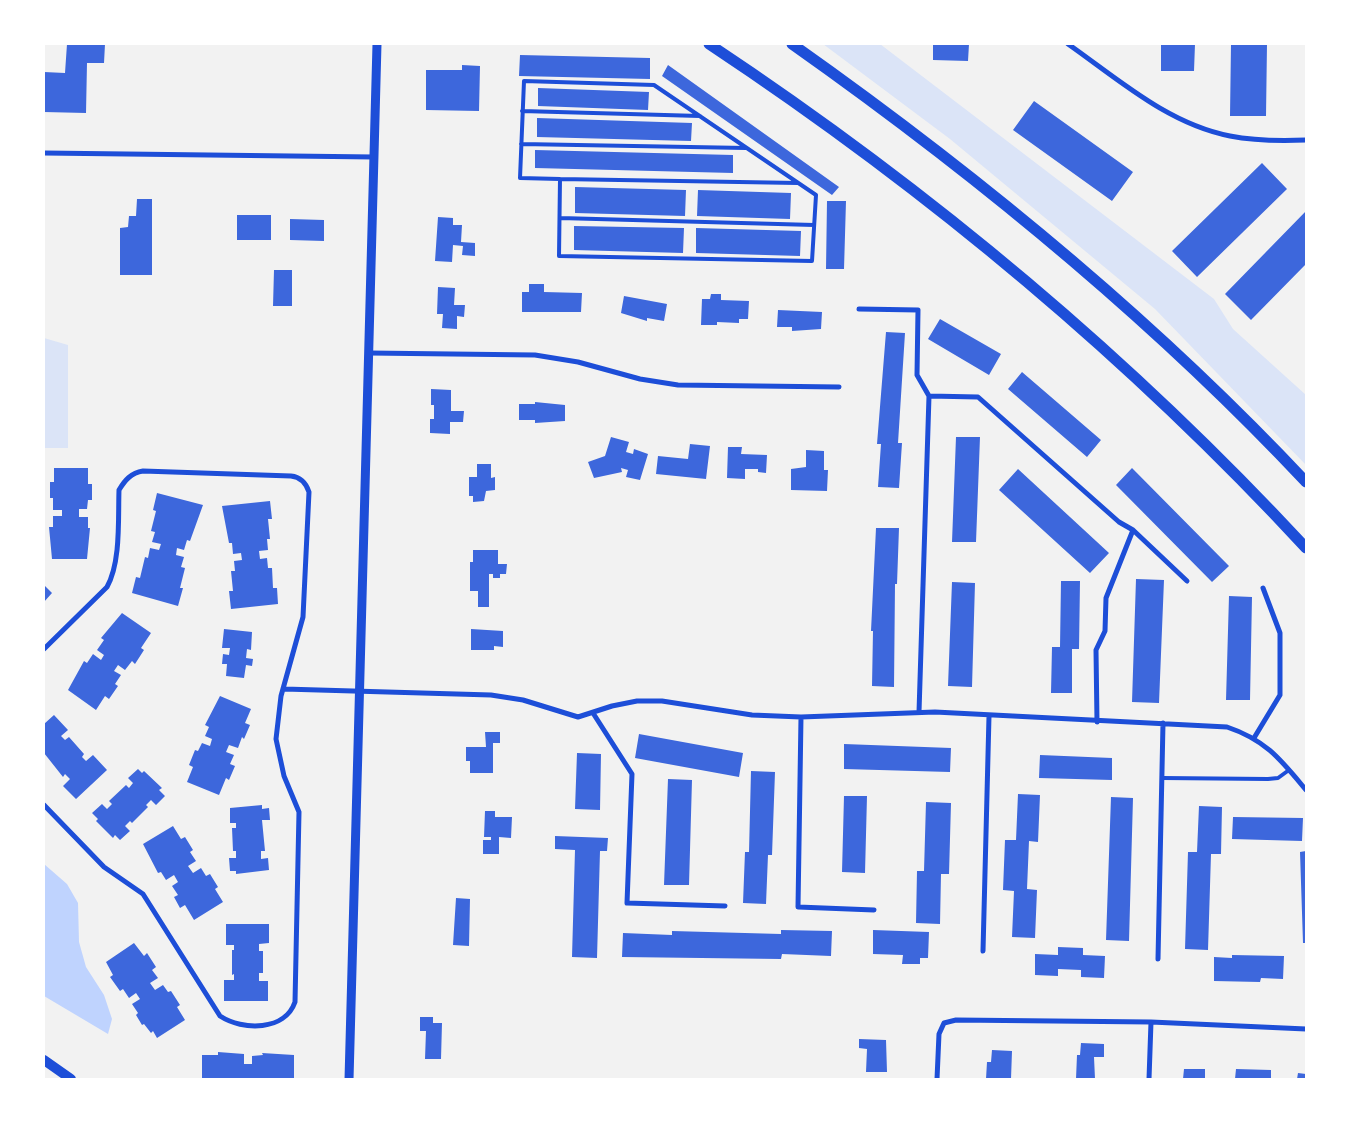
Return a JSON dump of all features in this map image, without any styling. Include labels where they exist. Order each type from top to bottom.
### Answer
[{"type":"main road","points":[[709,44],[852,143],[1038,291],[1183,424],[1306,548]]},
{"type":"main road","points":[[792,44],[932,146],[1058,248],[1187,364],[1306,482]]},
{"type":"main road","points":[[44,1060],[71,1079]]},
{"type":"street","points":[[349,1079],[377,44]]},
{"type":"street","points":[[1068,44],[1162,109],[1195,126],[1246,139],[1306,140]]},
{"type":"street","points":[[44,153],[374,157]]},
{"type":"street","points":[[859,309],[918,310],[917,375],[929,396],[919,712]]},
{"type":"street","points":[[370,353],[534,355],[578,362],[646,380],[678,385],[839,387]]},
{"type":"street","points":[[929,396],[978,397],[1119,522],[1133,530],[1187,581]]},
{"type":"street","points":[[44,649],[107,587],[115,567],[119,490],[123,483],[135,473],[294,476],[302,480],[307,487],[309,492],[303,617],[277,714],[278,752],[284,776],[299,812],[295,1002],[285,1018],[273,1024],[231,1022],[215,1011],[143,894],[104,867],[44,805]]},
{"type":"street","points":[[1097,722],[1096,650],[1105,631],[1106,598],[1133,530]]},
{"type":"street","points":[[1254,738],[1280,695],[1280,632],[1263,588]]},
{"type":"street","points":[[284,690],[491,695],[523,700],[578,717],[612,706],[637,701],[662,701],[752,715],[801,716],[919,712],[1227,727],[1254,738],[1269,747],[1306,790]]},
{"type":"street","points":[[593,713],[632,774],[627,903],[725,906]]},
{"type":"street","points":[[801,716],[798,907],[874,910]]},
{"type":"street","points":[[984,951],[989,716]]},
{"type":"street","points":[[1158,960],[1163,724]]},
{"type":"street","points":[[937,1079],[938,1034],[944,1023],[956,1020],[1151,1022],[1306,1029]]},
{"type":"street","points":[[1149,1079],[1151,1022]]},
{"type":"lane","points":[[560,179],[559,256],[812,261],[816,195],[799,183],[748,148],[654,85],[524,82],[520,178],[799,183]]},
{"type":"lane","points":[[522,111],[700,116]]},
{"type":"lane","points":[[521,144],[748,148]]},
{"type":"lane","points":[[560,218],[814,225]]},
{"type":"lane","points":[[1162,778],[1268,779],[1278,778],[1289,770]]},
{"type":"shaded area","points":[[823,44],[880,44],[1214,299],[1233,329],[1306,395],[1306,465],[1155,309],[950,139]]},
{"type":"shaded area","points":[[44,338],[68,345],[68,448],[44,448]]},
{"type":"water","points":[[44,864],[67,884],[78,903],[79,942],[86,967],[104,995],[112,1019],[108,1034],[44,996]]},
{"type":"building","points":[[67,44],[105,44],[104,63],[87,63],[86,113],[44,112],[44,72],[65,73]]},
{"type":"building","points":[[933,44],[969,44],[968,61],[933,60]]},
{"type":"building","points":[[1161,44],[1195,44],[1194,71],[1161,71]]},
{"type":"building","points":[[1231,44],[1267,44],[1266,116],[1230,116]]},
{"type":"building","points":[[520,55],[650,58],[650,79],[519,76]]},
{"type":"building","points":[[462,65],[480,66],[479,111],[426,110],[426,70],[462,70]]},
{"type":"building","points":[[668,65],[839,187],[832,195],[662,76]]},
{"type":"building","points":[[538,88],[649,92],[648,110],[538,106]]},
{"type":"building","points":[[1034,101],[1133,172],[1112,201],[1013,130]]},
{"type":"building","points":[[537,118],[692,123],[691,141],[537,137]]},
{"type":"building","points":[[535,150],[733,155],[733,173],[535,168]]},
{"type":"building","points":[[1262,163],[1287,189],[1197,277],[1172,251]]},
{"type":"building","points":[[575,187],[686,190],[685,216],[575,213]]},
{"type":"building","points":[[698,190],[791,193],[790,219],[697,216]]},
{"type":"building","points":[[137,199],[152,199],[152,275],[120,275],[120,228],[128,227],[129,216],[136,216]]},
{"type":"building","points":[[827,201],[846,201],[844,269],[826,269]]},
{"type":"building","points":[[1306,211],[1306,264],[1251,320],[1225,294]]},
{"type":"building","points":[[237,215],[271,215],[271,240],[237,240]]},
{"type":"building","points":[[438,217],[453,218],[453,225],[462,225],[461,242],[475,243],[475,256],[462,255],[463,246],[453,245],[452,262],[435,261]]},
{"type":"building","points":[[290,219],[324,220],[324,241],[290,240]]},
{"type":"building","points":[[574,226],[684,228],[683,253],[574,250]]},
{"type":"building","points":[[696,228],[801,231],[800,256],[696,253]]},
{"type":"building","points":[[274,270],[292,270],[292,306],[273,306]]},
{"type":"building","points":[[529,284],[544,284],[544,292],[582,293],[581,312],[522,312],[522,292],[529,292]]},
{"type":"building","points":[[438,287],[455,288],[454,305],[465,305],[464,317],[457,316],[457,329],[442,328],[443,314],[437,314]]},
{"type":"building","points":[[711,294],[721,294],[721,300],[749,301],[748,319],[739,319],[739,323],[717,322],[717,325],[701,325],[702,299],[710,299]]},
{"type":"building","points":[[624,296],[667,304],[664,321],[647,318],[647,321],[621,313]]},
{"type":"building","points":[[778,310],[822,312],[821,329],[792,331],[792,327],[777,327]]},
{"type":"building","points":[[940,319],[1001,354],[989,375],[928,339]]},
{"type":"building","points":[[886,332],[905,333],[898,443],[902,443],[899,488],[878,487],[881,444],[877,444]]},
{"type":"building","points":[[1022,372],[1101,440],[1087,457],[1008,389]]},
{"type":"building","points":[[431,389],[451,390],[451,411],[464,411],[463,422],[450,422],[450,434],[430,433],[430,419],[434,419],[434,405],[431,405]]},
{"type":"building","points":[[535,402],[565,405],[565,421],[535,423],[535,420],[519,420],[519,404],[535,404]]},
{"type":"building","points":[[611,437],[629,442],[626,452],[633,454],[634,449],[648,454],[640,480],[626,477],[628,470],[621,468],[622,472],[594,478],[588,462],[605,456]]},
{"type":"building","points":[[956,437],[980,437],[976,542],[952,542]]},
{"type":"building","points":[[690,444],[710,446],[706,479],[656,474],[658,456],[688,459]]},
{"type":"building","points":[[728,447],[742,447],[741,454],[767,455],[766,473],[758,472],[758,469],[745,469],[745,479],[727,478]]},
{"type":"building","points":[[806,450],[824,451],[824,470],[828,470],[827,491],[791,490],[791,469],[806,467]]},
{"type":"building","points":[[477,464],[491,464],[491,478],[495,477],[495,490],[486,491],[484,501],[473,502],[473,496],[469,496],[469,477],[477,477]]},
{"type":"building","points":[[54,468],[88,468],[88,484],[92,484],[92,500],[88,500],[87,509],[79,509],[79,517],[88,517],[88,528],[90,528],[87,559],[52,559],[49,527],[53,527],[53,516],[62,516],[62,510],[53,510],[53,498],[50,498],[50,482],[54,482]]},
{"type":"building","points":[[1132,468],[1229,566],[1212,582],[1116,485]]},
{"type":"building","points":[[1018,469],[1109,553],[1090,573],[999,490]]},
{"type":"building","points":[[157,493],[203,505],[190,541],[187,540],[184,550],[177,548],[176,555],[184,557],[181,567],[185,568],[180,588],[183,588],[178,606],[132,593],[136,577],[140,578],[145,557],[148,558],[150,548],[159,550],[161,544],[152,542],[155,532],[151,531],[156,511],[153,510]]},
{"type":"building","points":[[270,501],[272,519],[268,519],[270,539],[267,539],[268,550],[259,551],[260,559],[267,558],[268,568],[272,568],[273,588],[277,588],[278,604],[231,609],[229,591],[233,591],[231,571],[235,571],[234,561],[242,560],[241,553],[233,554],[222,506]]},
{"type":"building","points":[[876,528],[899,528],[897,584],[895,584],[894,687],[872,686],[873,631],[871,631]]},
{"type":"building","points":[[473,550],[498,550],[498,564],[507,564],[506,574],[500,574],[500,578],[493,578],[493,574],[489,574],[489,607],[478,607],[478,591],[470,591],[470,562],[473,562]]},
{"type":"building","points":[[1136,579],[1164,580],[1159,703],[1132,702]]},
{"type":"building","points":[[1061,581],[1080,581],[1079,649],[1072,649],[1072,693],[1051,693],[1052,647],[1060,647]]},
{"type":"building","points":[[952,582],[975,583],[972,687],[948,686]]},
{"type":"building","points":[[44,585],[52,593],[44,602]]},
{"type":"building","points":[[1229,596],[1252,597],[1250,700],[1226,700]]},
{"type":"building","points":[[122,613],[151,633],[141,648],[144,650],[135,664],[132,661],[125,670],[118,665],[114,671],[121,675],[115,684],[118,686],[109,699],[105,696],[96,710],[68,690],[84,661],[87,663],[93,654],[101,660],[104,655],[97,650],[104,640],[101,638]]},
{"type":"building","points":[[224,629],[252,632],[251,650],[247,649],[246,658],[253,659],[252,666],[246,665],[244,678],[226,676],[227,664],[222,664],[223,654],[229,655],[230,648],[222,648]]},
{"type":"building","points":[[471,629],[503,631],[503,647],[494,646],[494,650],[471,650]]},
{"type":"building","points":[[220,696],[251,709],[245,723],[250,725],[244,739],[242,737],[238,748],[229,745],[226,752],[234,755],[230,764],[235,766],[229,780],[226,778],[219,795],[187,782],[193,767],[189,765],[195,750],[198,751],[202,743],[210,746],[212,739],[205,736],[209,727],[205,725]]},
{"type":"building","points":[[54,715],[68,730],[61,736],[65,740],[69,737],[84,754],[82,757],[86,761],[93,755],[107,770],[76,799],[63,786],[70,779],[65,774],[63,777],[44,753],[44,724]]},
{"type":"building","points":[[485,732],[500,732],[500,743],[493,743],[493,773],[470,773],[470,761],[466,761],[466,747],[486,747]]},
{"type":"building","points":[[639,734],[743,753],[739,777],[635,758]]},
{"type":"building","points":[[844,744],[951,748],[950,772],[844,769]]},
{"type":"building","points":[[577,753],[601,754],[600,810],[575,809]]},
{"type":"building","points":[[1040,755],[1112,758],[1112,780],[1039,778]]},
{"type":"building","points":[[138,769],[142,773],[144,771],[162,788],[159,790],[165,796],[156,805],[151,800],[146,805],[148,807],[132,823],[130,821],[125,826],[130,831],[120,840],[115,835],[113,838],[96,821],[98,819],[92,813],[102,804],[107,809],[112,804],[109,801],[126,785],[129,788],[133,783],[128,778]]},
{"type":"building","points":[[751,771],[775,772],[772,855],[768,855],[766,904],[743,903],[745,852],[749,852]]},
{"type":"building","points":[[668,779],[692,780],[689,885],[664,885]]},
{"type":"building","points":[[1018,794],[1040,795],[1038,842],[1029,841],[1027,889],[1037,890],[1035,938],[1012,937],[1014,891],[1003,890],[1005,840],[1016,840]]},
{"type":"building","points":[[844,796],[867,796],[865,873],[842,872]]},
{"type":"building","points":[[1111,797],[1133,798],[1129,941],[1106,940]]},
{"type":"building","points":[[926,802],[951,803],[949,874],[941,874],[940,924],[916,923],[917,871],[924,871]]},
{"type":"building","points":[[262,805],[262,809],[269,808],[270,820],[262,820],[265,851],[261,851],[261,859],[268,858],[269,870],[236,874],[236,871],[230,871],[229,858],[236,858],[236,851],[233,851],[232,828],[236,828],[236,823],[230,823],[230,808]]},
{"type":"building","points":[[1199,806],[1222,807],[1221,854],[1211,854],[1208,950],[1185,949],[1188,852],[1197,852]]},
{"type":"building","points":[[485,811],[495,811],[495,817],[512,817],[511,838],[499,837],[499,854],[483,854],[483,840],[491,840],[491,837],[484,837]]},
{"type":"building","points":[[1233,817],[1303,818],[1302,841],[1232,839]]},
{"type":"building","points":[[173,826],[181,839],[185,837],[193,850],[190,852],[196,861],[188,866],[193,873],[201,868],[206,876],[210,874],[218,887],[215,889],[223,902],[194,920],[185,905],[180,908],[174,897],[178,895],[172,886],[178,882],[174,875],[166,880],[161,872],[158,873],[143,844]]},
{"type":"building","points":[[555,836],[608,838],[607,851],[600,851],[597,958],[572,957],[575,850],[555,849]]},
{"type":"building","points":[[1306,851],[1306,943],[1303,943],[1300,852]]},
{"type":"building","points":[[456,898],[470,899],[469,946],[453,945]]},
{"type":"building","points":[[226,924],[269,924],[269,943],[259,944],[259,951],[263,951],[263,973],[259,973],[259,981],[268,981],[268,1001],[224,1001],[224,980],[234,980],[234,974],[232,975],[232,950],[234,950],[234,945],[226,945]]},
{"type":"building","points":[[781,930],[832,931],[831,956],[782,954],[781,959],[622,957],[623,933],[672,935],[672,931],[781,934]]},
{"type":"building","points":[[873,930],[929,932],[928,958],[920,958],[920,964],[902,964],[903,955],[873,954]]},
{"type":"building","points":[[134,943],[144,956],[147,953],[156,967],[152,970],[158,978],[150,983],[155,990],[163,985],[168,992],[171,991],[180,1005],[177,1007],[185,1020],[157,1038],[153,1031],[151,1033],[144,1024],[142,1025],[136,1015],[138,1013],[132,1004],[140,999],[136,993],[129,998],[123,989],[120,991],[110,977],[113,975],[106,962]]},
{"type":"building","points":[[1058,947],[1083,948],[1083,955],[1105,956],[1104,978],[1081,977],[1081,970],[1058,969],[1058,976],[1035,975],[1035,954],[1058,955]]},
{"type":"building","points":[[1232,955],[1284,956],[1283,979],[1261,978],[1260,982],[1214,981],[1214,957],[1232,958]]},
{"type":"building","points":[[420,1017],[433,1017],[433,1023],[442,1023],[441,1059],[425,1059],[426,1031],[420,1031]]},
{"type":"building","points":[[859,1039],[886,1040],[887,1072],[866,1072],[867,1049],[859,1048]]},
{"type":"building","points":[[1081,1043],[1104,1044],[1104,1057],[1094,1057],[1095,1079],[1076,1079],[1077,1055],[1080,1055]]},
{"type":"building","points":[[992,1050],[1012,1051],[1011,1079],[986,1079],[987,1062],[991,1062]]},
{"type":"building","points":[[218,1052],[244,1054],[244,1064],[252,1064],[252,1056],[263,1055],[262,1053],[294,1055],[294,1079],[202,1079],[202,1055],[218,1055]]},
{"type":"building","points":[[1184,1069],[1205,1069],[1205,1079],[1183,1079]]},
{"type":"building","points":[[1236,1069],[1271,1070],[1271,1079],[1235,1079]]},
{"type":"building","points":[[1298,1073],[1306,1074],[1306,1079],[1297,1079]]}]
